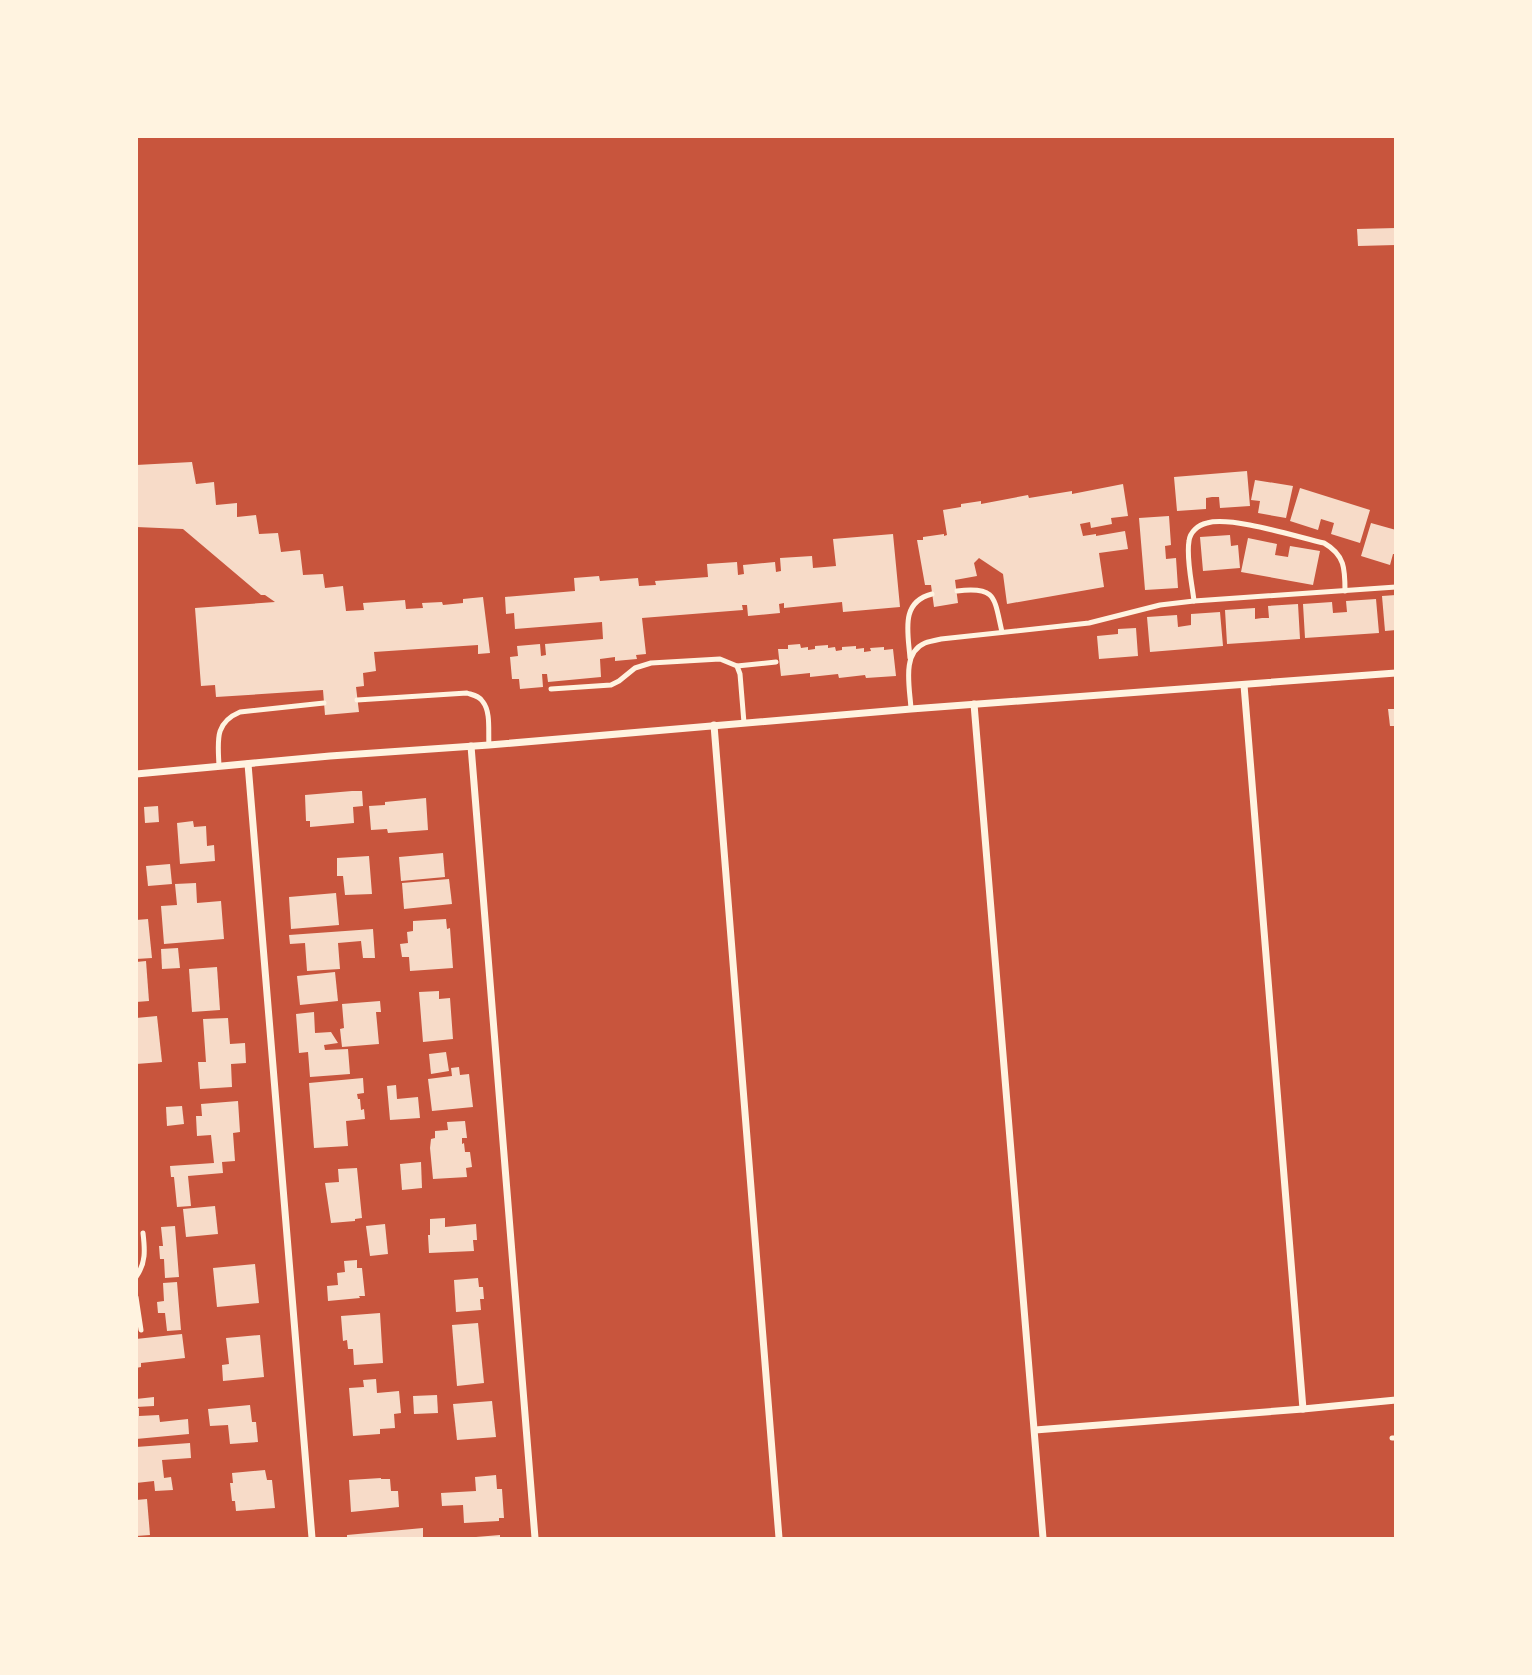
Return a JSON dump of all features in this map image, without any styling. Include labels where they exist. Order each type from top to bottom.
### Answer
[{"type":"street","points":[[136,774],[911,709],[1395,673]]},
{"type":"street","points":[[1244,685],[1303,1409]]},
{"type":"street","points":[[974,704],[1043,1538]]},
{"type":"street","points":[[714,725],[779,1538]]},
{"type":"street","points":[[471,746],[535,1538]]},
{"type":"street","points":[[248,764],[312,1538]]},
{"type":"street","points":[[1035,1430],[1395,1400]]},
{"type":"lane","points":[[1195,601],[1188,552],[1189,539],[1194,530],[1205,523],[1220,521],[1270,530],[1334,549],[1344,568],[1345,590]]},
{"type":"lane","points":[[910,661],[914,650],[924,643],[941,639],[1089,623],[1160,605],[1395,587]]},
{"type":"lane","points":[[957,591],[983,590],[990,594],[996,603],[1002,632]]},
{"type":"lane","points":[[911,709],[908,622],[910,609],[919,598],[932,594]]},
{"type":"lane","points":[[551,689],[611,685],[635,668],[651,663],[720,659],[737,666],[776,662]]},
{"type":"lane","points":[[737,666],[744,723]]},
{"type":"lane","points":[[358,700],[467,693],[478,696],[484,702],[488,719],[489,745]]},
{"type":"lane","points":[[219,766],[218,735],[223,722],[230,716],[240,712],[324,703]]},
{"type":"lane","points":[[136,1277],[143,1265],[145,1253],[143,1233]]},
{"type":"lane","points":[[136,1297],[141,1331]]},
{"type":"building","points":[[1396,228],[1396,245],[1358,246],[1357,229]]},
{"type":"building","points":[[192,462],[196,484],[214,482],[216,505],[237,503],[237,517],[256,515],[259,534],[278,533],[281,552],[300,550],[303,575],[323,574],[325,588],[343,586],[346,611],[364,610],[363,603],[405,600],[406,609],[423,608],[422,603],[442,602],[443,605],[483,597],[490,653],[478,654],[478,645],[374,652],[376,671],[363,673],[364,686],[356,687],[359,712],[325,715],[323,690],[216,697],[215,685],[201,686],[195,608],[275,602],[261,595],[183,529],[136,527],[136,465]]},
{"type":"building","points":[[1247,471],[1250,506],[1220,508],[1219,497],[1212,497],[1206,498],[1206,509],[1177,511],[1174,477]]},
{"type":"building","points":[[1255,480],[1293,486],[1286,518],[1258,513],[1260,501],[1251,500]]},
{"type":"building","points":[[1123,484],[1128,516],[1111,518],[1112,524],[1091,528],[1090,522],[1080,524],[1083,536],[1125,531],[1128,549],[1099,553],[1104,587],[1007,604],[1003,574],[979,558],[974,563],[977,576],[955,580],[958,603],[934,607],[931,585],[925,585],[917,540],[947,535],[943,510],[981,501],[981,504],[1028,495],[1029,498],[1072,491],[1072,494]]},
{"type":"building","points":[[1300,488],[1370,510],[1360,543],[1331,534],[1334,523],[1321,519],[1318,530],[1290,521]]},
{"type":"building","points":[[1169,516],[1171,545],[1165,546],[1166,559],[1176,558],[1178,588],[1145,590],[1139,518]]},
{"type":"building","points":[[1371,523],[1396,530],[1396,554],[1393,554],[1390,565],[1361,556]]},
{"type":"building","points":[[893,534],[900,607],[843,612],[842,602],[784,608],[784,603],[779,604],[780,613],[748,616],[747,605],[742,605],[743,610],[642,618],[646,654],[636,655],[637,659],[600,659],[601,677],[548,682],[547,674],[542,674],[543,687],[520,689],[519,679],[512,679],[510,657],[518,656],[517,646],[540,644],[541,656],[546,655],[545,644],[603,639],[602,622],[515,629],[514,613],[506,614],[505,597],[575,591],[574,578],[599,576],[600,581],[638,578],[639,586],[656,585],[655,581],[708,577],[707,564],[737,562],[738,575],[744,574],[743,565],[775,562],[776,572],[781,571],[780,558],[812,556],[813,568],[836,566],[833,539]]},
{"type":"building","points":[[1230,535],[1231,546],[1238,545],[1240,568],[1203,571],[1200,537]]},
{"type":"building","points":[[1248,538],[1277,544],[1275,555],[1288,557],[1290,546],[1320,551],[1313,585],[1241,572]]},
{"type":"building","points":[[1396,595],[1396,630],[1385,631],[1382,596]]},
{"type":"building","points":[[1376,599],[1379,633],[1305,638],[1303,604],[1332,602],[1333,613],[1347,612],[1346,601]]},
{"type":"building","points":[[1298,604],[1300,639],[1227,644],[1225,610],[1255,608],[1255,619],[1269,618],[1268,606]]},
{"type":"building","points":[[1220,612],[1223,646],[1150,652],[1147,617],[1177,615],[1178,627],[1191,625],[1191,614]]},
{"type":"building","points":[[1136,628],[1138,656],[1099,659],[1097,636],[1118,634],[1118,629]]},
{"type":"building","points":[[800,644],[801,648],[808,647],[808,650],[815,649],[815,646],[828,645],[828,648],[835,647],[836,651],[842,650],[842,647],[856,646],[856,649],[864,648],[864,652],[871,651],[870,648],[893,649],[896,676],[839,678],[838,674],[810,677],[810,673],[781,676],[778,649],[788,649],[788,645]]},
{"type":"building","points":[[1388,709],[1396,709],[1396,726],[1390,726]]},
{"type":"building","points":[[362,791],[363,806],[353,807],[354,823],[310,827],[310,821],[306,821],[305,795]]},
{"type":"building","points":[[426,798],[428,830],[388,833],[387,829],[371,830],[369,806]]},
{"type":"building","points":[[158,806],[159,822],[145,823],[144,807]]},
{"type":"building","points":[[193,821],[194,827],[206,826],[207,846],[214,845],[215,861],[180,864],[177,823]]},
{"type":"building","points":[[443,853],[445,877],[401,881],[399,857]]},
{"type":"building","points":[[369,856],[372,894],[345,895],[343,876],[337,876],[337,858]]},
{"type":"building","points":[[170,864],[172,884],[148,886],[146,866]]},
{"type":"building","points":[[449,879],[452,904],[404,909],[402,883]]},
{"type":"building","points":[[196,883],[197,903],[221,901],[224,939],[164,944],[161,906],[177,905],[175,884]]},
{"type":"building","points":[[336,893],[339,925],[291,929],[289,897]]},
{"type":"building","points":[[148,919],[152,958],[136,959],[136,920]]},
{"type":"building","points":[[446,919],[447,929],[450,928],[453,968],[410,971],[409,957],[402,957],[400,944],[408,943],[407,932],[413,931],[413,921]]},
{"type":"building","points":[[373,929],[375,958],[363,958],[361,941],[338,943],[340,969],[307,971],[305,943],[290,944],[289,935]]},
{"type":"building","points":[[178,948],[180,968],[162,969],[161,949]]},
{"type":"building","points":[[146,961],[149,1001],[136,1002],[136,962]]},
{"type":"building","points":[[217,967],[220,1010],[192,1012],[189,969]]},
{"type":"building","points":[[335,972],[338,1001],[300,1005],[297,976]]},
{"type":"building","points":[[439,991],[439,999],[450,998],[453,1039],[423,1042],[419,992]]},
{"type":"building","points":[[380,1001],[381,1012],[376,1012],[379,1044],[342,1047],[342,1004]]},
{"type":"building","points":[[314,1012],[315,1033],[331,1032],[338,1043],[324,1045],[325,1050],[348,1049],[350,1074],[310,1077],[308,1052],[299,1053],[296,1014]]},
{"type":"building","points":[[157,1016],[162,1062],[136,1064],[136,1018]]},
{"type":"building","points":[[228,1018],[230,1044],[245,1043],[246,1063],[231,1064],[232,1087],[200,1089],[198,1062],[206,1062],[203,1019]]},
{"type":"building","points":[[446,1052],[449,1071],[431,1074],[429,1054]]},
{"type":"building","points":[[459,1067],[460,1075],[469,1074],[473,1107],[432,1111],[428,1079],[452,1076],[451,1068]]},
{"type":"building","points":[[363,1078],[364,1093],[357,1094],[365,1119],[346,1121],[348,1146],[314,1148],[309,1083]]},
{"type":"building","points":[[396,1085],[397,1099],[418,1097],[420,1118],[390,1120],[387,1086]]},
{"type":"building","points":[[238,1101],[240,1132],[233,1133],[235,1161],[222,1162],[223,1173],[188,1176],[191,1206],[177,1207],[170,1166],[214,1163],[211,1135],[197,1136],[196,1116],[202,1116],[201,1104]]},
{"type":"building","points":[[182,1106],[184,1124],[167,1126],[166,1107]]},
{"type":"building","points":[[465,1121],[467,1138],[462,1138],[462,1144],[464,1143],[465,1152],[470,1152],[472,1167],[466,1168],[467,1177],[433,1179],[430,1148],[435,1131],[448,1130],[447,1122]]},
{"type":"building","points":[[421,1162],[422,1188],[402,1190],[400,1164]]},
{"type":"building","points":[[357,1168],[362,1218],[331,1223],[325,1183],[339,1182],[338,1169]]},
{"type":"building","points":[[215,1206],[218,1234],[186,1237],[183,1209]]},
{"type":"building","points":[[445,1218],[445,1227],[476,1224],[477,1240],[473,1240],[474,1251],[429,1253],[430,1219]]},
{"type":"building","points":[[385,1224],[388,1254],[370,1256],[366,1226]]},
{"type":"building","points":[[175,1226],[179,1277],[165,1278],[164,1259],[160,1259],[159,1246],[163,1246],[161,1227]]},
{"type":"building","points":[[357,1260],[357,1268],[362,1268],[365,1296],[328,1301],[327,1286],[338,1285],[337,1273],[345,1272],[344,1261]]},
{"type":"building","points":[[255,1264],[259,1303],[217,1307],[213,1268]]},
{"type":"building","points":[[478,1278],[479,1287],[483,1287],[481,1310],[456,1312],[454,1280]]},
{"type":"building","points":[[177,1282],[181,1330],[167,1331],[165,1313],[158,1313],[157,1302],[164,1301],[163,1283]]},
{"type":"building","points":[[380,1313],[383,1363],[354,1365],[353,1349],[348,1349],[347,1340],[343,1341],[341,1316]]},
{"type":"building","points":[[478,1323],[484,1383],[457,1386],[452,1325]]},
{"type":"building","points":[[182,1334],[185,1358],[141,1363],[141,1367],[136,1368],[136,1339]]},
{"type":"building","points":[[260,1335],[264,1377],[223,1381],[222,1365],[229,1364],[226,1338]]},
{"type":"building","points":[[376,1379],[377,1393],[399,1391],[401,1413],[394,1414],[395,1428],[380,1429],[380,1434],[353,1436],[349,1388],[364,1387],[363,1380]]},
{"type":"building","points":[[437,1395],[438,1413],[414,1414],[413,1396]]},
{"type":"building","points":[[154,1397],[154,1406],[136,1407],[136,1399]]},
{"type":"building","points":[[492,1401],[496,1437],[457,1440],[453,1404]]},
{"type":"building","points":[[250,1405],[252,1422],[256,1422],[258,1442],[230,1444],[228,1425],[210,1426],[208,1409]]},
{"type":"building","points":[[136,1408],[139,1408],[139,1416],[159,1415],[160,1422],[188,1419],[189,1434],[136,1439]]},
{"type":"building","points":[[190,1443],[191,1458],[162,1460],[164,1478],[171,1477],[173,1490],[155,1491],[154,1481],[136,1483],[136,1447]]},
{"type":"building","points":[[265,1470],[267,1480],[272,1480],[275,1508],[236,1511],[230,1483],[233,1483],[232,1473]]},
{"type":"building","points":[[496,1475],[497,1489],[502,1489],[504,1518],[499,1518],[499,1521],[464,1523],[463,1505],[442,1506],[441,1493],[476,1491],[475,1477]]},
{"type":"building","points":[[390,1479],[391,1491],[398,1491],[399,1507],[351,1512],[349,1480]]},
{"type":"building","points":[[147,1499],[150,1535],[136,1536],[136,1500]]},
{"type":"building","points":[[423,1528],[423,1538],[347,1538],[347,1535]]},
{"type":"building","points":[[500,1535],[500,1538],[476,1538],[476,1537]]}]
